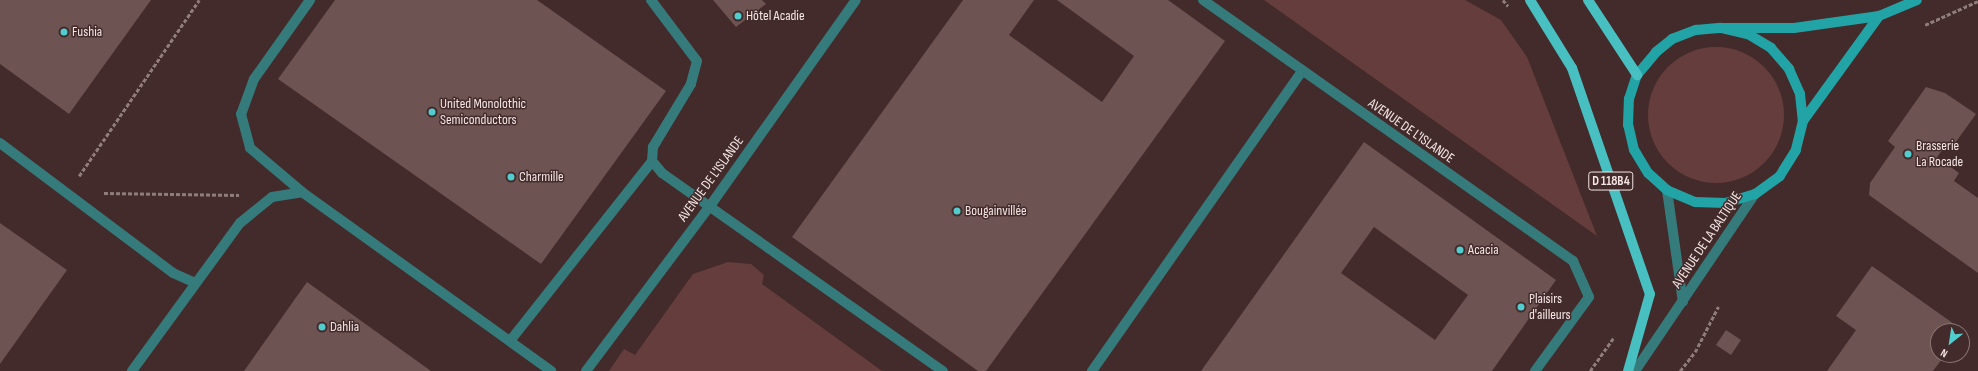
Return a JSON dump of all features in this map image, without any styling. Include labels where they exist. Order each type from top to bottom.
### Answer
[{"type":"main road","name":"D 118B4","points":[[1530,0],[1572,68],[1650,294],[1628,371]]},
{"type":"main road","points":[[1588,0],[1637,75]]},
{"type":"main road","points":[[1721,28],[1748,34],[1771,48],[1789,69],[1795,81],[1800,94],[1803,121],[1796,150],[1784,170],[1755,194],[1726,203],[1695,202],[1667,190],[1648,173],[1634,150],[1629,131],[1629,99],[1637,75],[1672,39],[1696,30],[1721,28],[1794,28],[1879,16],[1917,0]]},
{"type":"main road","points":[[1803,121],[1879,16]]},
{"type":"street","points":[[310,0],[254,79],[241,114],[250,148],[302,192],[551,371]]},
{"type":"street","points":[[510,341],[652,161],[653,147],[691,84],[697,62],[650,0]]},
{"type":"street","name":"AVENUE DE L'ISLANDE","points":[[586,371],[710,206],[856,0]]},
{"type":"street","name":"AVENUE DE L'ISLANDE","points":[[1203,0],[1301,72],[1573,260],[1589,297],[1535,371]]},
{"type":"street","points":[[1092,371],[1301,72]]},
{"type":"street","points":[[0,143],[174,272],[195,283]]},
{"type":"street","points":[[652,161],[662,173],[943,371]]},
{"type":"street","name":"AVENUE DE LA BALTIQUE","points":[[1667,190],[1683,302]]},
{"type":"street","points":[[132,371],[195,283],[214,263],[240,223],[272,197],[302,192]]},
{"type":"street","name":"AVENUE DE LA BALTIQUE","points":[[1635,371],[1755,194]]},
{"type":"path","points":[[67,193],[199,0]]},
{"type":"path","points":[[1503,0],[1512,10]]},
{"type":"path","points":[[1925,25],[1978,1]]},
{"type":"path","points":[[67,193],[272,197]]},
{"type":"path","points":[[1680,371],[1695,352],[1718,307]]},
{"type":"path","points":[[1590,371],[1619,332]]},
{"type":"shaded area","points":[[1264,0],[1465,0],[1501,20],[1527,57],[1597,236]]},
{"type":"shaded area","points":[[1709,47],[1723,47],[1742,52],[1754,58],[1769,72],[1779,89],[1783,102],[1783,128],[1779,141],[1773,153],[1759,168],[1754,172],[1736,180],[1723,183],[1709,183],[1690,178],[1678,172],[1663,158],[1659,153],[1651,135],[1648,122],[1648,108],[1653,89],[1659,77],[1673,62],[1678,58],[1696,50]]},
{"type":"shaded area","points":[[728,262],[751,264],[764,275],[762,284],[882,371],[609,371],[624,349],[635,355],[693,274]]},
{"type":"building","name":"Fushia","points":[[0,0],[151,0],[69,114],[0,64]]},
{"type":"building","name":"Charmille","points":[[335,0],[537,0],[666,91],[541,264],[278,79]]},
{"type":"building","name":"Hôtel Acadie","points":[[713,0],[762,0],[766,4],[736,27]]},
{"type":"building","name":"Bougainvillée","points":[[963,0],[1034,0],[1009,35],[1102,102],[1134,56],[1057,0],[1168,0],[1225,41],[986,371],[978,371],[792,237]]},
{"type":"building","points":[[1926,87],[1945,93],[1976,114],[1953,146],[1947,144],[1937,157],[1959,173],[1954,181],[1978,198],[1978,273],[1869,195],[1870,183],[1895,147],[1888,141]]},
{"type":"building","name":"Acacia","points":[[1364,142],[1556,280],[1492,371],[1201,371]],"holes":[[[1374,227],[1468,295],[1435,340],[1341,273]]]},
{"type":"building","points":[[0,223],[67,270],[0,364]]},
{"type":"building","points":[[1872,266],[1953,323],[1930,323],[1930,363],[1939,363],[1933,371],[1827,371],[1856,330],[1836,316]]},
{"type":"building","name":"Dahlia","points":[[307,282],[431,371],[244,371]]},
{"type":"building","points":[[1726,330],[1741,340],[1731,355],[1716,345]]},
{"type":"place","name":"Hôtel Acadie","points":[[738,16]]},
{"type":"place","name":"Fushia","points":[[64,32]]},
{"type":"place","name":"United Monolothic Semiconductors","points":[[432,112]]},
{"type":"place","name":"Brasserie La Rocade","points":[[1908,154]]},
{"type":"place","name":"Charmille","points":[[511,177]]},
{"type":"place","name":"Bougainvillée","points":[[957,211]]},
{"type":"place","name":"Acacia","points":[[1460,250]]},
{"type":"place","name":"Plaisirs d'ailleurs","points":[[1521,307]]},
{"type":"place","name":"Dahlia","points":[[322,327]]}]
